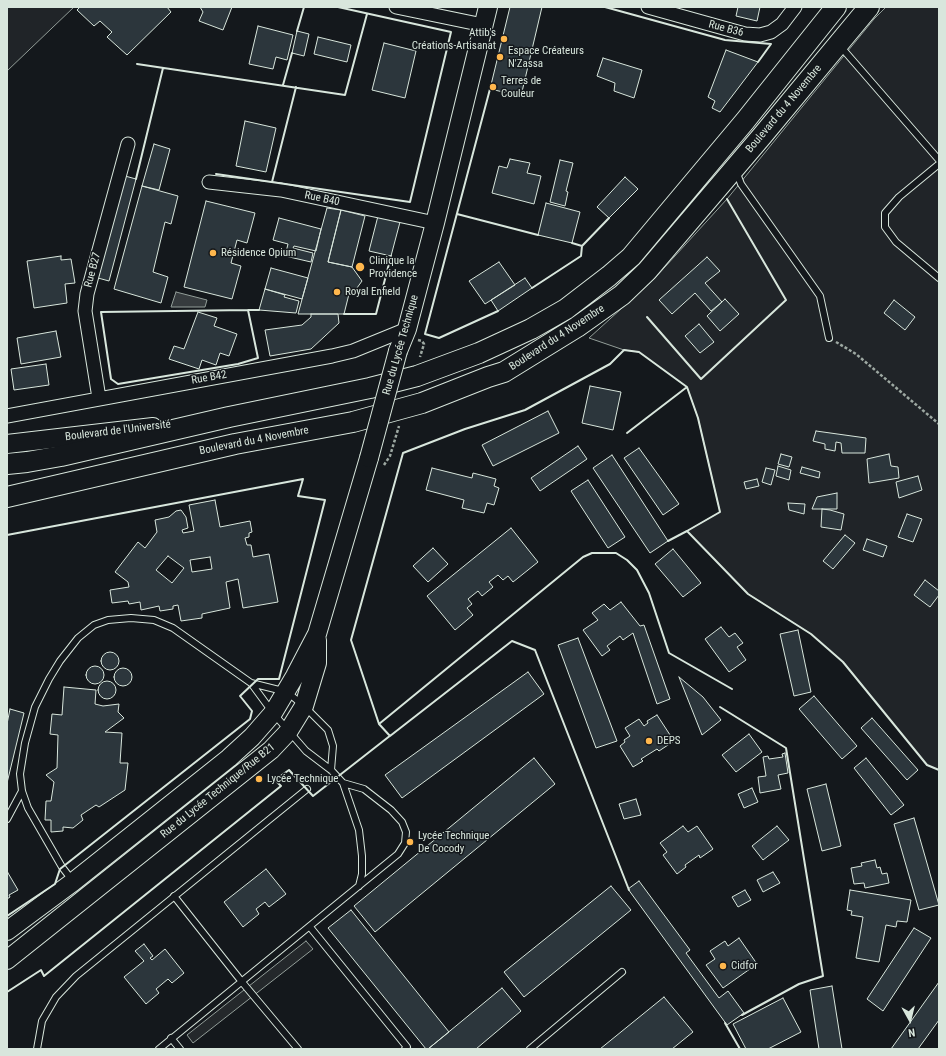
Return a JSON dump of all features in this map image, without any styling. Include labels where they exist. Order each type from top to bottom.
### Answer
[{"type":"main road","name":"Boulevard du 4 Novembre","points":[[7,464],[61,456],[229,417],[348,393],[417,376],[479,353],[531,329],[566,309],[631,257],[836,7]]},
{"type":"main road","name":"Boulevard du 4 Novembre","points":[[7,497],[228,446],[353,422],[422,403],[504,372],[577,327],[622,295],[652,265],[869,7]]},
{"type":"main road","points":[[61,456],[66,484]]},
{"type":"street","points":[[396,7],[483,25]]},
{"type":"street","name":"Rue du Lycée Technique","points":[[317,634],[369,458],[398,351],[407,329],[435,223],[488,7]]},
{"type":"street","name":"Rue B36","points":[[648,7],[745,34],[760,35],[771,32],[782,24],[795,7]]},
{"type":"street","name":"Rue B27","points":[[99,398],[86,311],[87,294],[128,144]]},
{"type":"street","name":"Rue B40","points":[[209,182],[282,190],[435,223]]},
{"type":"street","name":"Rue B42","points":[[7,416],[332,356],[353,351],[407,329]]},
{"type":"street","name":"Boulevard de l'Université","points":[[7,444],[229,417]]},
{"type":"street","name":"Rue du Lycée Technique/Rue B21","points":[[7,931],[73,882],[229,758],[252,737],[273,713],[287,692],[317,634]]},
{"type":"street","name":"Rue du Lycée Technique/Rue B21","points":[[7,960],[271,750],[288,732],[304,706],[317,663],[317,634]]},
{"type":"lane","points":[[838,44],[939,160]]},
{"type":"lane","points":[[939,164],[898,197],[885,213],[885,227],[893,237],[939,278]]},
{"type":"lane","points":[[734,168],[740,184],[820,296],[829,338]]},
{"type":"lane","points":[[73,882],[62,867],[28,808],[22,791],[20,774],[25,743],[35,707],[60,660],[78,638],[94,625],[108,620],[131,618],[154,620],[173,628],[252,684],[288,732],[306,751],[331,770],[344,783],[359,830],[362,856],[362,874],[359,886]]},
{"type":"lane","points":[[252,684],[287,692],[304,706],[328,730],[333,746],[331,770]]},
{"type":"lane","points":[[159,1049],[398,854],[405,843],[406,832],[402,822],[391,810],[364,789],[344,783]]},
{"type":"lane","points":[[37,1049],[42,1021],[56,997],[76,976],[307,789]]},
{"type":"lane","points":[[7,819],[22,791]]},
{"type":"lane","points":[[174,896],[242,982],[298,1049]]},
{"type":"lane","points":[[310,927],[407,1047],[405,1049]]},
{"type":"lane","points":[[530,1049],[622,972]]},
{"type":"lane","points":[[171,1038],[180,1049]]},
{"type":"path","points":[[829,338],[856,354],[939,424]]},
{"type":"shaded area","points":[[7,7],[74,7],[7,71]]},
{"type":"shaded area","points":[[886,7],[939,7],[939,770],[927,765],[843,662],[811,634],[748,594],[687,531],[720,512],[698,418],[687,387],[639,352],[624,350],[589,338],[654,279],[727,199],[874,19]]},
{"type":"shaded area","points":[[176,292],[207,300],[205,307],[171,307]]},
{"type":"shaded area","points":[[306,941],[313,949],[193,1043],[187,1035]]},
{"type":"building","points":[[80,7],[167,7],[171,12],[127,55],[107,37],[112,32],[100,21],[94,26],[77,10]]},
{"type":"building","points":[[200,7],[232,7],[223,30],[199,21],[203,12]]},
{"type":"building","points":[[510,7],[542,7],[521,96],[490,89]]},
{"type":"building","points":[[738,7],[760,7],[757,21],[736,16]]},
{"type":"building","points":[[258,26],[293,35],[287,60],[276,57],[273,69],[249,64]]},
{"type":"building","points":[[297,31],[309,34],[304,56],[292,53]]},
{"type":"building","points":[[318,37],[351,45],[347,62],[314,54]]},
{"type":"building","points":[[384,43],[416,51],[405,98],[372,90]]},
{"type":"building","points":[[726,50],[758,62],[720,112],[712,108],[715,101],[708,97]]},
{"type":"building","points":[[603,58],[642,70],[634,98],[614,91],[615,83],[597,76]]},
{"type":"building","points":[[245,121],[276,128],[266,172],[236,166]]},
{"type":"building","points":[[154,144],[170,149],[159,190],[142,186]]},
{"type":"building","points":[[510,159],[530,163],[527,173],[541,176],[534,204],[492,193],[499,166],[507,168]]},
{"type":"building","points":[[560,160],[573,163],[566,191],[568,192],[565,206],[550,202]]},
{"type":"building","points":[[125,176],[136,179],[109,281],[98,278]]},
{"type":"building","points":[[625,177],[638,189],[609,218],[597,207]]},
{"type":"building","points":[[142,186],[178,196],[171,224],[165,222],[153,272],[168,277],[161,303],[114,289]]},
{"type":"building","name":"Résidence Opium","points":[[206,201],[255,213],[247,243],[237,240],[231,263],[241,266],[232,299],[184,287]]},
{"type":"building","points":[[546,203],[580,212],[572,243],[538,235]]},
{"type":"building","points":[[327,208],[341,210],[328,262],[352,267],[362,281],[354,292],[350,290],[344,314],[298,314]]},
{"type":"building","points":[[341,210],[365,216],[352,267],[328,262]]},
{"type":"building","points":[[378,216],[400,222],[391,256],[369,251]]},
{"type":"building","points":[[279,218],[321,229],[316,251],[294,246],[293,248],[313,253],[311,262],[285,256],[288,244],[273,240]]},
{"type":"building","points":[[61,256],[61,260],[71,259],[75,283],[65,284],[67,303],[34,308],[27,261]]},
{"type":"building","points":[[707,257],[720,271],[705,283],[722,302],[711,311],[695,293],[672,314],[659,300]]},
{"type":"building","points":[[499,262],[515,285],[485,304],[469,281]]},
{"type":"building","points":[[271,268],[308,278],[302,299],[265,289]]},
{"type":"building","points":[[525,278],[532,288],[498,311],[491,300]]},
{"type":"building","points":[[265,289],[285,295],[284,297],[299,301],[296,313],[259,310]]},
{"type":"building","points":[[725,299],[739,314],[720,331],[707,316]]},
{"type":"building","points":[[894,300],[915,317],[905,330],[884,313]]},
{"type":"building","points":[[198,312],[217,318],[214,326],[237,334],[229,356],[220,353],[216,365],[202,360],[199,369],[169,359],[174,346],[184,349]]},
{"type":"building","points":[[311,314],[338,314],[339,323],[311,349],[270,356],[265,330],[302,325],[311,317]]},
{"type":"building","points":[[699,324],[714,342],[700,353],[685,336]]},
{"type":"building","points":[[56,331],[61,357],[21,364],[17,338]]},
{"type":"building","points":[[46,364],[49,385],[14,390],[11,369]]},
{"type":"building","points":[[590,386],[621,392],[613,430],[582,423]]},
{"type":"building","points":[[548,411],[559,433],[493,466],[482,445]]},
{"type":"building","points":[[816,431],[866,438],[865,453],[842,453],[841,443],[836,442],[835,451],[825,449],[825,444],[813,441]]},
{"type":"building","points":[[578,446],[587,459],[540,491],[531,478]]},
{"type":"building","points":[[639,448],[679,504],[663,515],[624,458]]},
{"type":"building","points":[[781,454],[792,457],[789,467],[778,464]]},
{"type":"building","points":[[889,454],[891,466],[898,467],[899,478],[869,483],[867,459]]},
{"type":"building","points":[[612,455],[668,541],[650,553],[593,468]]},
{"type":"building","points":[[778,466],[791,470],[789,480],[776,476]]},
{"type":"building","points":[[802,467],[820,472],[819,478],[800,473]]},
{"type":"building","points":[[432,468],[472,478],[473,473],[496,479],[494,486],[499,488],[494,505],[487,503],[484,513],[462,508],[464,500],[426,490]]},
{"type":"building","points":[[766,468],[775,470],[771,485],[762,482]]},
{"type":"building","points":[[918,476],[922,490],[899,498],[896,482]]},
{"type":"building","points":[[757,479],[759,486],[746,489],[744,482]]},
{"type":"building","points":[[588,480],[625,537],[608,548],[571,491]]},
{"type":"building","points":[[837,493],[837,509],[812,509],[817,497]]},
{"type":"building","points":[[215,500],[220,527],[250,521],[252,532],[249,533],[249,537],[245,538],[247,545],[251,545],[253,557],[269,554],[278,602],[243,608],[238,579],[226,582],[230,608],[202,614],[202,618],[181,621],[178,605],[173,606],[173,609],[160,611],[159,606],[141,610],[140,602],[129,604],[128,601],[112,603],[110,590],[129,587],[128,582],[115,572],[138,542],[145,548],[157,532],[155,520],[169,517],[176,511],[181,510],[186,517],[188,528],[182,530],[183,533],[194,531],[189,505]],"holes":[[[168,556],[184,568],[172,583],[156,570]],[[210,557],[212,569],[192,572],[190,560]]]},
{"type":"building","points":[[788,503],[805,504],[804,514],[789,510]]},
{"type":"building","points":[[822,509],[844,514],[841,530],[821,527]]},
{"type":"building","points":[[907,514],[922,519],[913,542],[898,537]]},
{"type":"building","points":[[511,528],[538,562],[513,582],[508,576],[503,580],[498,575],[489,582],[493,587],[482,596],[478,591],[468,599],[472,604],[467,608],[473,615],[455,630],[427,596]]},
{"type":"building","points":[[845,535],[855,543],[833,569],[823,561]]},
{"type":"building","points":[[867,539],[887,546],[883,557],[863,550]]},
{"type":"building","points":[[433,548],[448,564],[428,582],[413,566]]},
{"type":"building","points":[[673,549],[701,583],[683,597],[655,564]]},
{"type":"building","points":[[925,580],[939,591],[939,595],[930,607],[914,595]]},
{"type":"building","points":[[621,602],[640,626],[644,625],[670,699],[657,704],[633,633],[623,640],[620,636],[607,646],[610,650],[602,656],[583,630],[598,620],[592,613],[604,604],[610,610]]},
{"type":"building","points":[[721,627],[729,637],[735,633],[743,643],[737,647],[746,660],[729,672],[705,639]]},
{"type":"building","points":[[798,630],[811,692],[794,696],[780,634]]},
{"type":"building","points":[[578,638],[617,741],[596,748],[558,645]]},
{"type":"building","points":[[110,652],[116,655],[119,661],[116,667],[110,670],[104,667],[101,661],[104,655]]},
{"type":"building","points":[[91,666],[99,666],[104,671],[102,682],[99,684],[91,684],[86,679],[86,671]]},
{"type":"building","points":[[119,668],[127,668],[132,673],[130,684],[127,686],[119,686],[114,681],[114,673]]},
{"type":"building","points":[[528,672],[544,694],[402,798],[385,775]]},
{"type":"building","points":[[679,677],[703,697],[721,720],[702,735]]},
{"type":"building","points":[[103,681],[111,681],[116,686],[114,697],[111,699],[103,699],[98,694],[98,686]]},
{"type":"building","points":[[64,687],[96,690],[95,704],[103,706],[119,704],[118,712],[124,718],[105,732],[122,733],[120,763],[128,763],[125,790],[99,807],[96,805],[81,815],[83,820],[73,828],[63,827],[63,831],[51,832],[51,820],[45,820],[46,801],[51,801],[54,782],[46,775],[57,768],[58,735],[50,734],[52,714],[62,715]]},
{"type":"building","points":[[814,696],[857,746],[842,759],[799,709]]},
{"type":"building","points":[[10,709],[24,713],[7,783],[7,724]]},
{"type":"building","name":"DEPS","points":[[657,715],[674,741],[659,751],[657,749],[641,759],[643,761],[633,767],[620,746],[625,742],[624,740],[630,736],[625,728],[639,719],[644,726],[648,723],[647,721]]},
{"type":"building","points":[[872,718],[918,770],[907,780],[861,728]]},
{"type":"building","points":[[749,734],[762,752],[736,772],[722,755]]},
{"type":"building","points":[[785,753],[788,773],[778,775],[781,789],[760,793],[758,777],[766,776],[763,757],[768,756],[769,759],[783,757],[782,754]]},
{"type":"building","points":[[534,758],[555,784],[375,932],[354,906]]},
{"type":"building","points":[[866,758],[904,805],[891,815],[854,768]]},
{"type":"building","points":[[826,784],[841,846],[822,851],[807,789]]},
{"type":"building","points":[[752,788],[758,802],[744,808],[738,794]]},
{"type":"building","points":[[636,799],[641,815],[624,819],[619,804]]},
{"type":"building","points":[[914,818],[939,905],[919,910],[894,824]]},
{"type":"building","points":[[683,826],[688,832],[697,826],[713,849],[700,858],[699,855],[685,865],[686,867],[677,874],[663,855],[667,852],[660,843]]},
{"type":"building","points":[[777,826],[789,840],[763,860],[752,846]]},
{"type":"building","points":[[875,860],[877,868],[880,867],[882,874],[887,873],[889,883],[865,888],[864,883],[854,884],[851,868],[862,866],[861,863]]},
{"type":"building","points":[[266,869],[286,894],[269,907],[265,902],[256,909],[259,914],[243,927],[224,902]]},
{"type":"building","points":[[773,872],[780,883],[763,892],[757,880]]},
{"type":"building","points":[[8,873],[18,890],[9,895],[10,897],[7,899],[7,874]]},
{"type":"building","points":[[639,881],[690,950],[686,953],[719,998],[728,991],[744,1013],[727,1025],[628,889]]},
{"type":"building","points":[[611,886],[631,910],[524,997],[504,972]]},
{"type":"building","points":[[745,890],[751,900],[738,907],[732,897]]},
{"type":"building","points":[[850,890],[911,900],[907,922],[897,921],[896,927],[886,925],[879,962],[856,958],[863,917],[851,915],[852,911],[847,910]]},
{"type":"building","points":[[351,910],[449,1032],[428,1049],[426,1049],[328,928]]},
{"type":"building","points":[[914,928],[931,938],[883,1011],[867,999]]},
{"type":"building","points":[[739,938],[757,964],[723,988],[706,965],[715,959],[710,951],[725,941],[728,946]]},
{"type":"building","points":[[144,944],[153,956],[150,958],[152,960],[165,949],[184,973],[172,983],[168,979],[156,989],[159,993],[146,1004],[124,977],[144,961],[135,951]]},
{"type":"building","points":[[939,982],[939,1020],[918,1049],[891,1049]]},
{"type":"building","points":[[832,986],[842,1049],[819,1049],[810,990]]},
{"type":"building","points":[[502,988],[521,1011],[476,1049],[428,1049]]},
{"type":"building","points":[[664,997],[693,1032],[672,1049],[600,1049]]},
{"type":"building","points":[[783,998],[801,1032],[768,1049],[746,1049],[733,1024]]},
{"type":"wall","points":[[297,31],[304,7]]},
{"type":"wall","points":[[216,174],[410,202],[451,32],[338,7]]},
{"type":"wall","points":[[605,7],[725,40],[771,44],[758,62]]},
{"type":"wall","points":[[137,64],[345,95],[367,14]]},
{"type":"wall","points":[[283,85],[292,53]]},
{"type":"wall","points":[[136,179],[163,68]]},
{"type":"wall","points":[[272,182],[296,87]]},
{"type":"wall","points":[[490,89],[425,334],[439,338],[498,311]]},
{"type":"wall","points":[[647,317],[701,379],[786,300],[727,199]]},
{"type":"wall","points":[[457,214],[538,235]]},
{"type":"wall","points":[[582,246],[609,218]]},
{"type":"wall","points":[[532,288],[581,256],[582,246],[572,243]]},
{"type":"wall","points":[[344,314],[376,314],[391,256]]},
{"type":"wall","points":[[248,310],[258,358],[238,364],[118,384],[111,379],[101,312],[248,310],[259,310]]},
{"type":"wall","points":[[629,890],[535,650],[512,641],[390,736],[379,724],[351,640],[403,453],[465,429],[525,410],[610,364],[624,350],[639,352],[687,387],[698,418],[720,512],[687,531],[748,594],[811,634],[843,662],[927,765],[939,770]]},
{"type":"wall","points":[[627,433],[687,387]]},
{"type":"wall","points":[[7,535],[303,479],[298,496],[325,500],[279,679],[258,679],[240,696],[252,711],[250,719],[60,869],[55,884],[7,916]]},
{"type":"wall","points":[[668,541],[687,531]]},
{"type":"wall","points":[[379,724],[583,557],[592,553],[616,553],[627,560],[637,570],[649,593],[669,653],[732,689]]},
{"type":"wall","points":[[720,707],[786,748],[823,976],[799,984],[742,1015]]},
{"type":"wall","points":[[7,992],[41,970],[44,976],[281,786],[275,780],[289,770],[313,796],[391,735]]},
{"type":"wall","points":[[725,1023],[740,1049]]},
{"type":"place","name":"Attib's Créations-Artisanat","points":[[504,39]]},
{"type":"place","name":"Espace Créateurs N'Zassa","points":[[500,57]]},
{"type":"place","name":"Terres de Couleur","points":[[493,87]]},
{"type":"place","name":"Résidence Opium","points":[[213,253]]},
{"type":"place","name":"Clinique la Providence","points":[[360,267]]},
{"type":"place","name":"Royal Enfield","points":[[337,292]]},
{"type":"place","name":"DEPS","points":[[649,741]]},
{"type":"place","name":"Lycée Technique","points":[[259,779]]},
{"type":"place","name":"Lycée Technique De Cocody","points":[[410,842]]},
{"type":"place","name":"Cidfor","points":[[723,966]]}]
